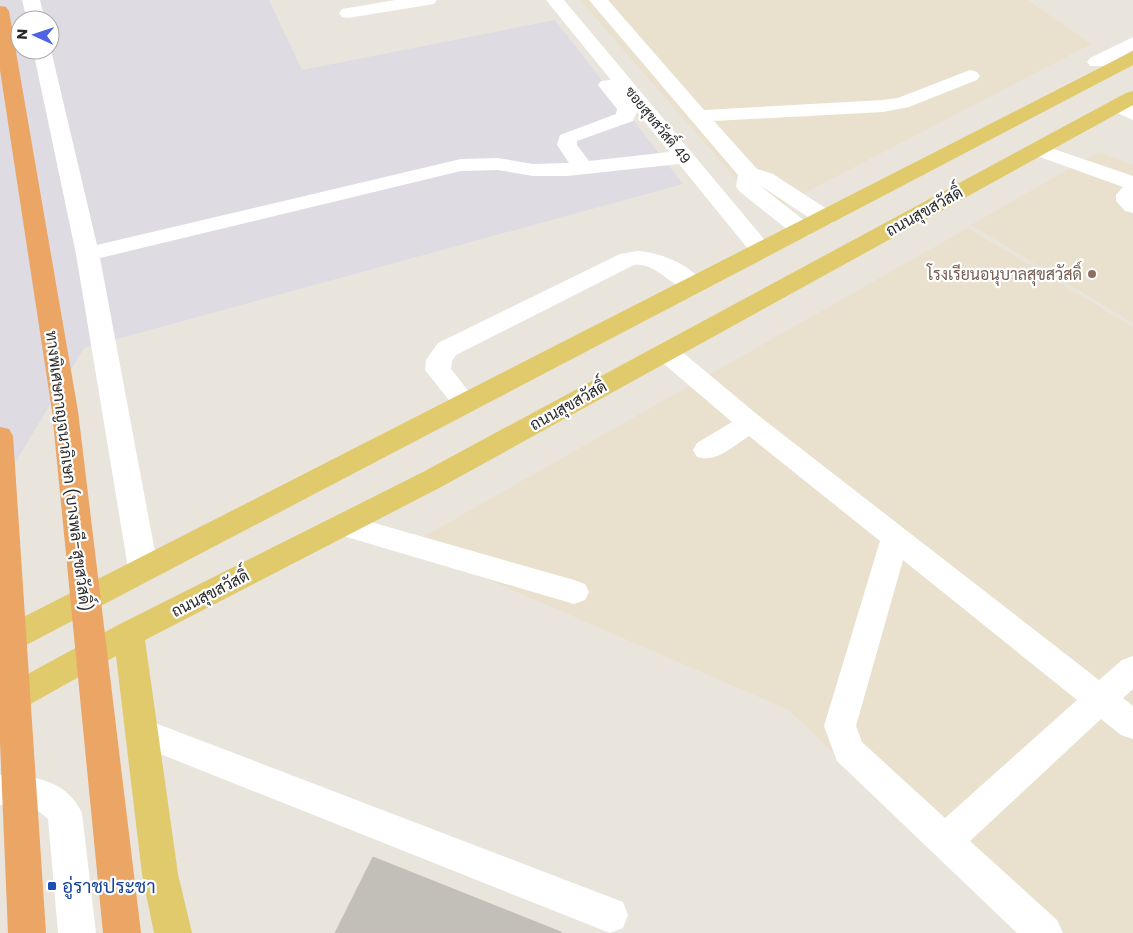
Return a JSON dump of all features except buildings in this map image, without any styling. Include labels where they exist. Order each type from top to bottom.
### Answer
[{"type":"highway","name":"ทางพิเศษกาญจนาภิเษก (บางพลี-สุขสวัสดิ์)","points":[[0,11],[65,411],[122,933]]},
{"type":"highway","points":[[0,436],[27,933]]},
{"type":"main road","points":[[0,644],[143,568],[802,230],[1133,57]]},
{"type":"main road","name":"ถนนสุขสวัสดิ์","points":[[0,705],[129,634],[433,479],[1036,149],[1128,106]]},
{"type":"main road","points":[[129,634],[160,874],[173,933]]},
{"type":"street","points":[[348,13],[428,0]]},
{"type":"street","name":"ซอยสุขสวัสดิ์ 49","points":[[555,0],[761,250]]},
{"type":"street","points":[[598,0],[700,116],[748,174],[765,179],[825,218]]},
{"type":"street","points":[[559,23],[626,109],[626,116],[573,135],[567,139],[582,168]]},
{"type":"street","points":[[1098,62],[1133,43]]},
{"type":"street","points":[[44,60],[88,254],[143,568]]},
{"type":"street","points":[[700,116],[883,106],[902,103],[970,76]]},
{"type":"street","points":[[1036,149],[1133,184]]},
{"type":"street","points":[[88,254],[461,165],[498,164],[533,170],[582,168],[683,157]]},
{"type":"street","points":[[748,174],[747,186],[802,230]]},
{"type":"street","points":[[1133,190],[1127,196],[1127,201],[1133,206]]},
{"type":"street","points":[[465,403],[438,370],[438,360],[447,349],[628,259],[640,256],[657,260],[693,285]]},
{"type":"street","points":[[666,352],[750,423],[1133,725]]},
{"type":"street","points":[[707,450],[750,423]]},
{"type":"street","points":[[343,525],[574,592]]},
{"type":"street","points":[[895,538],[840,726],[849,751],[1044,933]]},
{"type":"street","points":[[945,841],[1133,669]]},
{"type":"street","points":[[142,732],[610,916]]},
{"type":"street","points":[[0,790],[36,791],[53,799],[65,813],[77,933]]},
{"type":"shaded area","points":[[0,0],[269,0],[302,70],[555,20],[683,184],[84,348],[0,488]]},
{"type":"shaded area","points":[[580,0],[1028,0],[1091,44],[766,213]]},
{"type":"shaded area","name":"โรงเรียนอนุบาลสุขสวัสดิ์","points":[[1099,152],[1133,165],[1133,323],[971,225]]},
{"type":"shaded area","points":[[968,228],[1133,327],[1133,933],[1017,933],[789,710],[409,545]]},
{"type":"place","name":"โรงเรียนอนุบาลสุขสวัสดิ์","points":[[1092,274]]},
{"type":"place","name":"อู่ราชประชา","points":[[52,886]]}]
